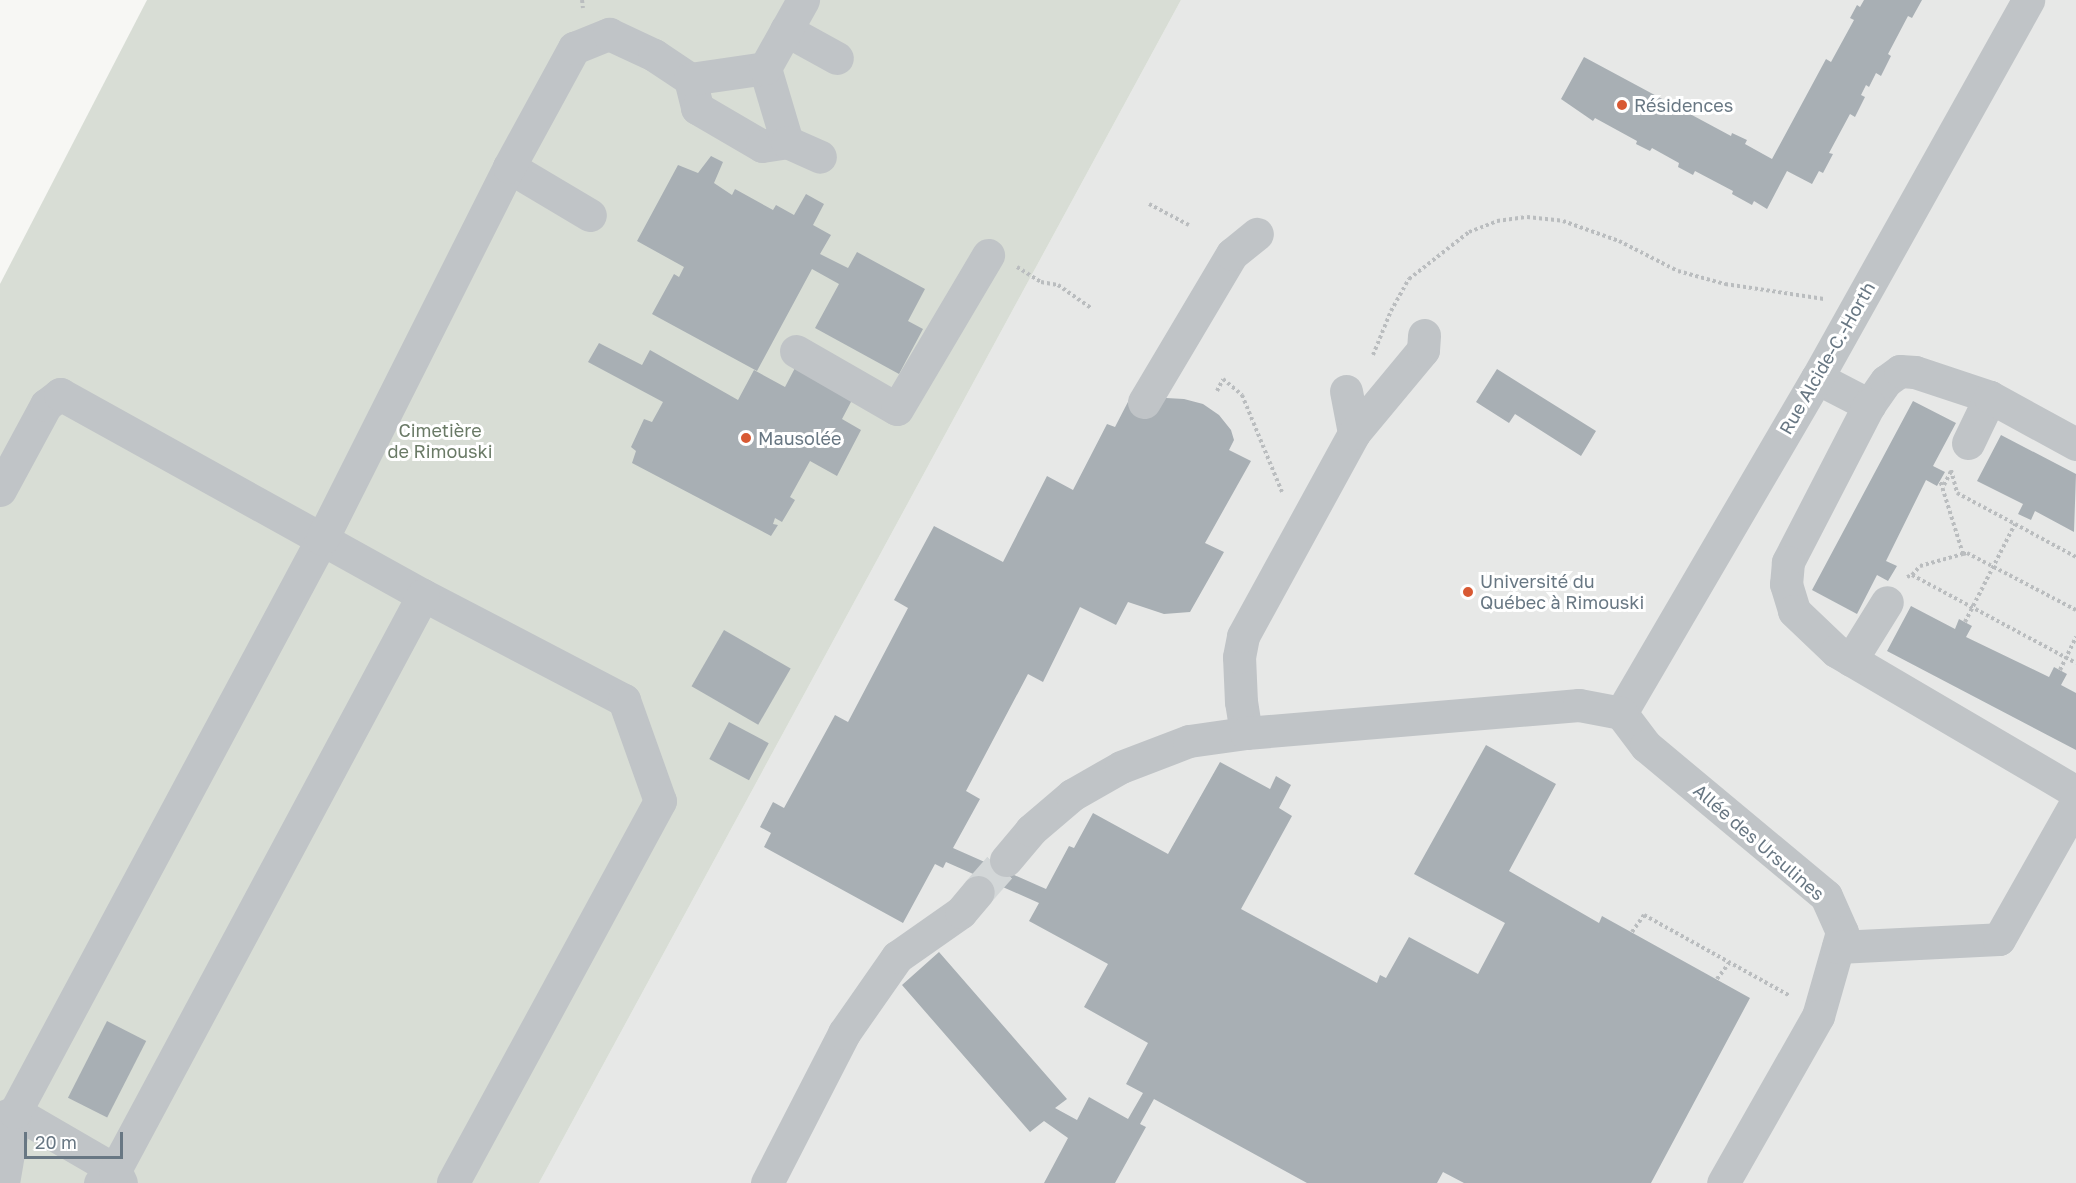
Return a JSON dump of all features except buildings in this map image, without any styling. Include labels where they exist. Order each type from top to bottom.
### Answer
[{"type":"street","name":"Rue Alcide-C.-Horth","points":[[1621,714],[1817,378],[2028,0]]},
{"type":"street","points":[[787,142],[765,68],[791,10],[837,58]]},
{"type":"street","points":[[3,1183],[7,1115],[322,539],[509,167],[573,48],[609,34],[654,55],[690,78],[765,68]]},
{"type":"street","points":[[690,78],[697,108],[762,146],[787,142],[820,157]]},
{"type":"street","points":[[509,167],[590,215]]},
{"type":"street","points":[[1144,402],[1232,254],[1257,234]]},
{"type":"street","points":[[796,351],[897,409],[999,259]]},
{"type":"street","points":[[1246,733],[1240,702],[1239,657],[1243,636],[1305,523],[1350,411],[1423,350],[1424,335]]},
{"type":"street","points":[[2076,444],[1990,397],[1915,372],[1900,371],[1886,381],[1869,405],[1788,562],[1786,584],[1794,611],[1836,651],[2076,792]]},
{"type":"street","points":[[1817,378],[1869,405]]},
{"type":"street","points":[[0,490],[46,405],[60,394],[423,595],[624,700],[660,801],[453,1183]]},
{"type":"street","points":[[1968,442],[1990,397]]},
{"type":"street","points":[[7,1115],[112,1179],[423,595]]},
{"type":"street","points":[[1851,660],[1887,602]]},
{"type":"street","points":[[1006,860],[1031,830],[1072,795],[1121,767],[1189,741],[1246,733],[1579,705],[1621,714]]},
{"type":"street","name":"Allée des Ursulines","points":[[1621,714],[1646,746],[1826,896],[1842,932],[1818,1016],[1723,1183]]},
{"type":"street","points":[[1838,947],[1999,939],[2076,803]]},
{"type":"street","points":[[766,1183],[844,1033],[897,957],[962,912],[978,892]]},
{"type":"path","points":[[1149,204],[1189,225]]},
{"type":"path","points":[[1350,411],[1391,311],[1409,279],[1469,232],[1497,221],[1527,217],[1563,221],[1619,241],[1678,272],[1782,294],[1859,303]]},
{"type":"path","points":[[999,259],[1041,282],[1058,285],[1091,308]]},
{"type":"path","points":[[1217,391],[1223,379],[1242,395],[1289,510],[1305,523]]},
{"type":"path","points":[[1944,485],[1961,449],[1968,442]]},
{"type":"path","points":[[1951,470],[1957,493],[2076,557]]},
{"type":"path","points":[[1941,480],[1963,554]]},
{"type":"path","points":[[1965,622],[2015,524]]},
{"type":"path","points":[[1887,602],[1894,596],[1904,578],[1912,575],[1920,566],[1967,553],[2076,610]]},
{"type":"path","points":[[1912,575],[2076,663]]},
{"type":"path","points":[[2060,670],[2076,637]]},
{"type":"path","points":[[1632,932],[1644,915],[1798,1001],[1818,1016]]},
{"type":"path","points":[[1717,979],[1729,963]]},
{"type":"shaded area","name":"Université du Québec à Rimouski","points":[[1181,0],[2076,0],[2076,1183],[539,1183]]},
{"type":"green space","name":"Cimetière de Rimouski","points":[[147,0],[1181,0],[539,1183],[0,1183],[0,284]]},
{"type":"tunnel","points":[[978,892],[1006,860]]},
{"type":"place","name":"Résidences","points":[[1622,105]]},
{"type":"place","name":"Mausolée","points":[[746,438]]},
{"type":"place","name":"Université du Québec à Rimouski","points":[[1468,592]]}]
